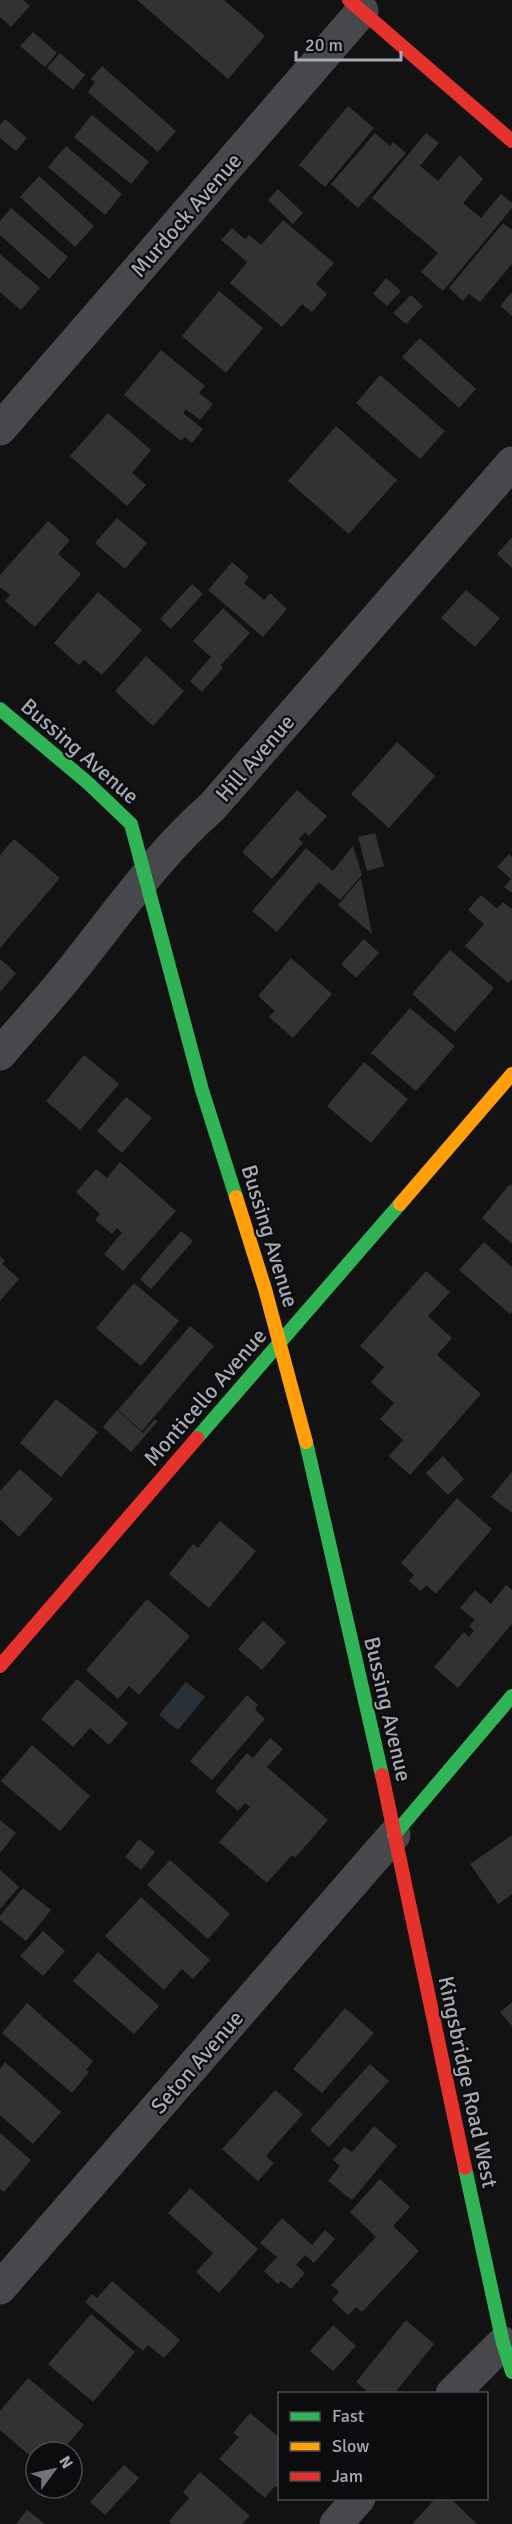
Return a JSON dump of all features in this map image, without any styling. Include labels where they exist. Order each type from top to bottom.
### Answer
[{"type":"street","points":[[361,4],[512,141]]},
{"type":"street","name":"Murdock Avenue","points":[[0,429],[361,4]]},
{"type":"street","name":"Hill Avenue","points":[[0,1054],[71,972],[184,831],[213,807],[512,463]]},
{"type":"street","name":"Bussing Avenue","points":[[0,709],[88,783],[132,824],[202,1090],[297,1398],[394,1835]]},
{"type":"street","name":"Monticello Avenue","points":[[0,1665],[512,1074]]},
{"type":"street","points":[[394,1835],[512,1696]]},
{"type":"street","name":"Seton Avenue","points":[[0,2288],[394,1835]]},
{"type":"street","name":"Kingsbridge Road West","points":[[394,1835],[507,2358]]},
{"type":"street","points":[[455,2392],[507,2358]]},
{"type":"street","points":[[336,2524],[358,2500]]},
{"type":"shaded area","points":[[186,1682],[205,1697],[178,1730],[159,1715]]},
{"type":"building","points":[[0,0],[23,0],[30,6],[11,27],[0,17]]},
{"type":"building","points":[[137,0],[224,0],[265,36],[228,79]]},
{"type":"building","points":[[33,32],[57,53],[45,67],[20,46]]},
{"type":"building","points":[[60,53],[85,75],[73,90],[47,68]]},
{"type":"building","points":[[102,66],[176,131],[158,152],[88,92],[95,82],[91,79]]},
{"type":"building","points":[[348,106],[374,128],[325,187],[299,165]]},
{"type":"building","points":[[92,115],[149,162],[131,184],[74,137]]},
{"type":"building","points":[[5,119],[27,138],[16,151],[0,138],[0,125]]},
{"type":"building","points":[[375,133],[390,146],[393,142],[406,153],[358,208],[331,184]]},
{"type":"building","points":[[426,133],[439,143],[420,166],[438,181],[460,155],[483,179],[463,203],[481,218],[501,194],[512,203],[512,208],[443,291],[421,272],[438,253],[372,198]]},
{"type":"building","points":[[66,146],[122,194],[105,215],[48,167]]},
{"type":"building","points":[[39,176],[94,226],[75,247],[20,197]]},
{"type":"building","points":[[278,189],[303,213],[293,224],[268,200]]},
{"type":"building","points":[[11,208],[68,257],[49,279],[0,235],[0,221]]},
{"type":"building","points":[[283,220],[334,263],[316,284],[327,294],[312,312],[302,304],[282,327],[230,283],[247,262],[221,240],[232,228],[245,239],[249,235],[261,245]]},
{"type":"building","points":[[503,223],[512,230],[512,264],[480,302],[469,294],[463,301],[449,288]]},
{"type":"building","points":[[0,254],[40,288],[21,310],[0,292]]},
{"type":"building","points":[[386,278],[401,291],[387,306],[373,294]]},
{"type":"building","points":[[219,291],[263,328],[226,373],[182,336]]},
{"type":"building","points":[[512,292],[512,316],[500,306]]},
{"type":"building","points":[[411,295],[423,306],[406,324],[393,313]]},
{"type":"building","points":[[420,338],[476,389],[459,408],[402,357]]},
{"type":"building","points":[[161,350],[205,386],[199,393],[213,404],[200,420],[186,409],[183,413],[203,429],[192,443],[185,437],[181,441],[124,395]]},
{"type":"building","points":[[380,375],[445,431],[420,459],[356,403]]},
{"type":"building","points":[[108,413],[151,450],[132,473],[146,485],[127,506],[70,456]]},
{"type":"building","points":[[336,426],[397,480],[349,534],[288,481]]},
{"type":"building","points":[[117,518],[147,543],[125,569],[95,543]]},
{"type":"building","points":[[48,521],[70,540],[58,554],[81,574],[35,627],[5,601],[10,595],[0,587],[0,575]]},
{"type":"building","points":[[512,537],[512,568],[497,554]]},
{"type":"building","points":[[232,562],[249,577],[244,583],[264,600],[270,593],[287,609],[263,637],[208,590]]},
{"type":"building","points":[[192,584],[203,594],[171,629],[160,619]]},
{"type":"building","points":[[466,590],[500,618],[475,647],[441,618]]},
{"type":"building","points":[[98,592],[142,630],[102,675],[84,660],[79,665],[54,643]]},
{"type":"building","points":[[223,608],[250,633],[221,665],[223,668],[202,692],[190,681],[211,657],[193,641]]},
{"type":"building","points":[[146,656],[184,691],[153,726],[115,691]]},
{"type":"building","points":[[397,742],[435,776],[389,828],[351,794]]},
{"type":"building","points":[[297,790],[327,816],[309,836],[305,832],[299,839],[303,843],[272,879],[242,852]]},
{"type":"building","points":[[375,833],[384,866],[367,871],[358,837]]},
{"type":"building","points":[[14,839],[60,878],[0,948],[0,855]]},
{"type":"building","points":[[353,846],[362,875],[340,900],[319,882],[277,932],[252,911],[306,848],[333,871]]},
{"type":"building","points":[[509,854],[512,857],[512,893],[504,887],[511,879],[497,867]]},
{"type":"building","points":[[361,878],[372,934],[338,905]]},
{"type":"building","points":[[481,895],[497,909],[503,902],[512,909],[512,979],[508,983],[465,946],[484,924],[468,910]]},
{"type":"building","points":[[364,939],[379,953],[356,978],[341,964]]},
{"type":"building","points":[[450,950],[494,988],[455,1032],[412,994]]},
{"type":"building","points":[[291,958],[332,994],[293,1038],[269,1017],[275,1011],[258,996]]},
{"type":"building","points":[[0,959],[16,973],[0,992]]},
{"type":"building","points":[[410,1008],[455,1046],[416,1091],[371,1053]]},
{"type":"building","points":[[84,1055],[119,1084],[80,1130],[46,1101]]},
{"type":"building","points":[[364,1062],[408,1099],[371,1143],[327,1106]]},
{"type":"building","points":[[126,1097],[152,1118],[122,1153],[97,1131]]},
{"type":"building","points":[[120,1162],[176,1211],[123,1271],[104,1254],[122,1233],[117,1228],[112,1234],[95,1220],[100,1214],[76,1192],[96,1169],[107,1178]]},
{"type":"building","points":[[510,1184],[512,1186],[512,1244],[482,1218]]},
{"type":"building","points":[[181,1231],[193,1241],[151,1289],[140,1279]]},
{"type":"building","points":[[484,1242],[512,1267],[512,1312],[510,1314],[459,1270]]},
{"type":"building","points":[[0,1256],[5,1261],[2,1264],[19,1279],[0,1301]]},
{"type":"building","points":[[426,1271],[450,1292],[428,1316],[452,1338],[437,1355],[481,1394],[410,1475],[389,1456],[403,1440],[380,1419],[394,1403],[371,1382],[384,1367],[360,1346]]},
{"type":"building","points":[[134,1283],[179,1321],[141,1366],[96,1328]]},
{"type":"building","points":[[190,1326],[214,1346],[142,1431],[118,1410]]},
{"type":"building","points":[[56,1399],[98,1432],[61,1477],[20,1443]]},
{"type":"building","points":[[117,1410],[143,1433],[155,1419],[158,1421],[131,1452],[103,1427]]},
{"type":"building","points":[[443,1456],[464,1479],[448,1495],[426,1473]]},
{"type":"building","points":[[20,1469],[53,1499],[19,1537],[0,1519],[0,1491]]},
{"type":"building","points":[[512,1472],[512,1513],[491,1497]]},
{"type":"building","points":[[457,1498],[492,1529],[436,1594],[426,1585],[421,1591],[409,1581],[414,1575],[401,1563]]},
{"type":"building","points":[[220,1521],[256,1551],[209,1608],[169,1574],[193,1544],[198,1548]]},
{"type":"building","points":[[506,1585],[512,1590],[512,1624],[458,1688],[434,1667],[464,1632],[469,1637],[474,1631],[469,1626],[475,1620],[460,1608],[475,1590],[491,1604]]},
{"type":"building","points":[[147,1599],[190,1636],[139,1695],[129,1686],[118,1699],[86,1670]]},
{"type":"building","points":[[263,1621],[286,1642],[262,1670],[238,1649]]},
{"type":"building","points":[[77,1679],[128,1723],[109,1745],[90,1728],[73,1747],[41,1719]]},
{"type":"building","points":[[247,1695],[258,1705],[255,1709],[265,1719],[212,1780],[190,1761]]},
{"type":"building","points":[[270,1738],[283,1749],[267,1767],[328,1820],[295,1858],[292,1855],[267,1883],[219,1842],[250,1807],[245,1803],[238,1811],[215,1791],[247,1753],[253,1758]]},
{"type":"building","points":[[32,1745],[90,1796],[60,1831],[1,1781]]},
{"type":"building","points":[[0,1820],[16,1833],[0,1853]]},
{"type":"building","points":[[512,1835],[512,1894],[498,1904],[470,1864]]},
{"type":"building","points":[[139,1839],[155,1852],[141,1870],[125,1857]]},
{"type":"building","points":[[170,1860],[230,1914],[208,1939],[147,1885]]},
{"type":"building","points":[[0,1870],[19,1887],[0,1909]]},
{"type":"building","points":[[23,1888],[51,1910],[26,1941],[0,1920],[0,1916]]},
{"type":"building","points":[[141,1897],[210,1960],[193,1979],[182,1969],[164,1990],[105,1936]]},
{"type":"building","points":[[43,1931],[65,1951],[43,1976],[20,1956]]},
{"type":"building","points":[[98,1952],[159,2006],[134,2034],[73,1981]]},
{"type":"building","points":[[512,2002],[512,2026],[500,2012]]},
{"type":"building","points":[[27,2003],[93,2061],[86,2070],[89,2072],[72,2093],[2,2033]]},
{"type":"building","points":[[345,2008],[374,2033],[322,2093],[293,2069]]},
{"type":"building","points":[[5,2062],[61,2112],[33,2144],[0,2115],[0,2069]]},
{"type":"building","points":[[370,2064],[389,2081],[329,2147],[310,2130]]},
{"type":"building","points":[[275,2090],[303,2114],[266,2156],[274,2163],[258,2181],[222,2149]]},
{"type":"building","points":[[374,2126],[397,2146],[352,2200],[328,2181],[340,2166],[333,2160],[344,2147],[352,2152]]},
{"type":"building","points":[[0,2133],[31,2160],[4,2192],[0,2189]]},
{"type":"building","points":[[380,2179],[410,2207],[393,2226],[419,2251],[362,2312],[356,2307],[348,2315],[332,2300],[339,2292],[331,2285],[376,2237],[350,2212]]},
{"type":"building","points":[[190,2188],[258,2249],[219,2293],[196,2272],[213,2253],[168,2213]]},
{"type":"building","points":[[282,2218],[312,2245],[325,2230],[335,2239],[314,2263],[305,2255],[296,2265],[305,2273],[291,2289],[281,2281],[278,2284],[264,2271],[277,2257],[260,2243]]},
{"type":"building","points":[[112,2281],[180,2340],[164,2358],[148,2345],[143,2351],[85,2302],[92,2294],[97,2298]]},
{"type":"building","points":[[91,2314],[135,2352],[93,2402],[48,2364]]},
{"type":"building","points":[[406,2320],[434,2344],[396,2392],[368,2392],[356,2382]]},
{"type":"building","points":[[333,2325],[356,2346],[333,2371],[310,2351]]},
{"type":"building","points":[[28,2378],[84,2425],[71,2440],[24,2440],[24,2451],[0,2430],[0,2411]]},
{"type":"building","points":[[250,2413],[278,2436],[278,2488],[275,2486],[265,2498],[219,2459],[239,2437],[233,2433]]},
{"type":"building","points":[[124,2465],[139,2478],[105,2515],[90,2502]]},
{"type":"building","points":[[200,2472],[250,2516],[242,2524],[172,2524],[169,2521],[189,2498],[183,2492]]},
{"type":"building","points":[[434,2500],[452,2500],[477,2524],[412,2524]]},
{"type":"building","points":[[27,2510],[45,2524],[16,2524]]},
{"type":"traffic: fast","points":[[0,709],[88,783],[131,824],[202,1090],[236,1197]]},
{"type":"traffic: fast","points":[[197,1438],[400,1204]]},
{"type":"traffic: fast","points":[[306,1442],[382,1775]]},
{"type":"traffic: fast","points":[[394,1835],[512,1696]]},
{"type":"traffic: fast","points":[[465,2168],[503,2343],[512,2372]]},
{"type":"traffic: slow","points":[[400,1204],[512,1074]]},
{"type":"traffic: slow","points":[[236,1197],[265,1289],[306,1442]]},
{"type":"traffic: jam","points":[[349,0],[512,141]]},
{"type":"traffic: jam","points":[[0,1666],[197,1438]]},
{"type":"traffic: jam","points":[[382,1775],[465,2168]]}]
